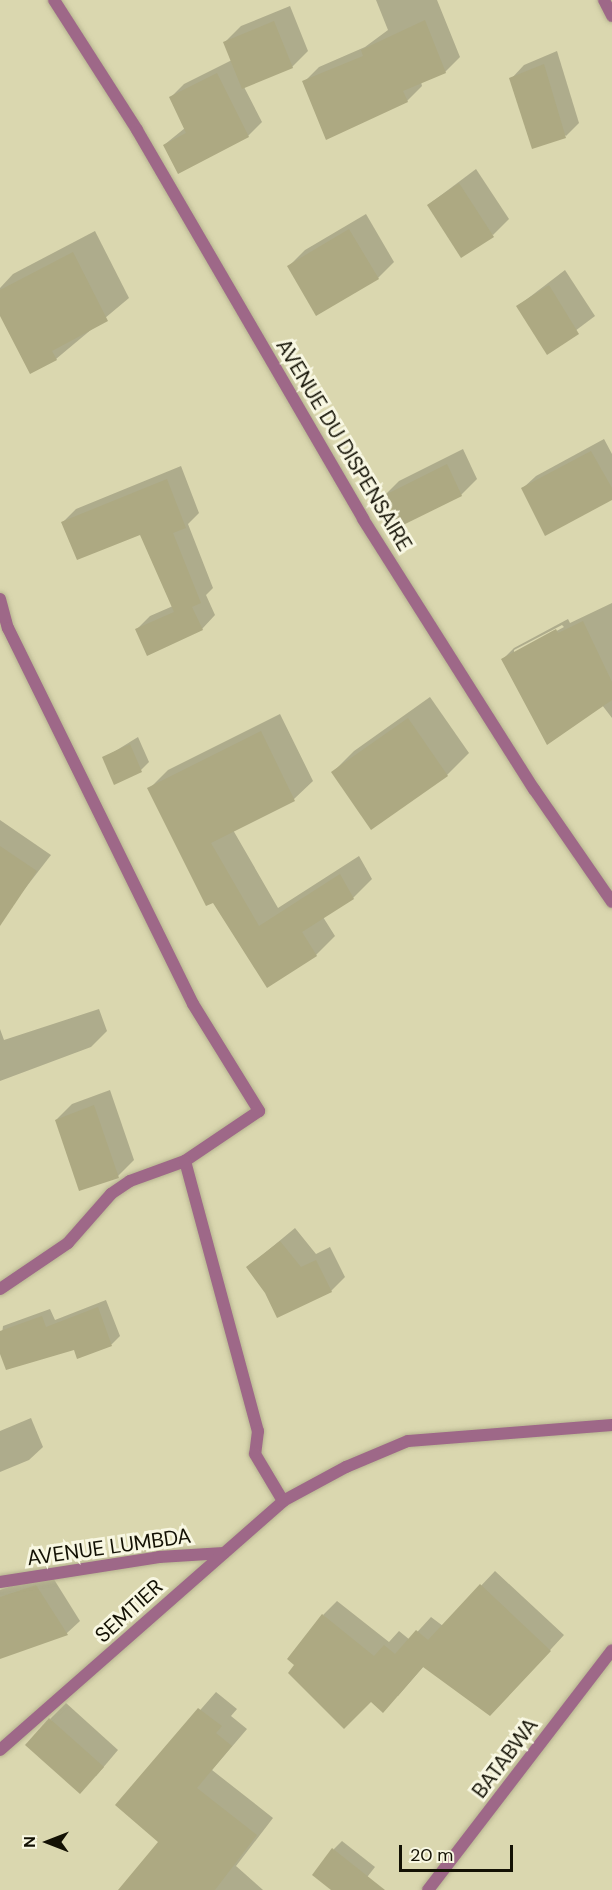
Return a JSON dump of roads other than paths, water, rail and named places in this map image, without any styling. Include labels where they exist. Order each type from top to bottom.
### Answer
[{"type":"street","name":"AVENUE DU DISPENSAIRE","points":[[54,0],[137,130],[363,519],[534,789],[612,902]]},
{"type":"street","points":[[604,0],[612,16]]},
{"type":"street","points":[[0,599],[8,628],[193,1004],[259,1111],[184,1161],[130,1181],[111,1194],[68,1243],[0,1289]]},
{"type":"street","points":[[184,1161],[258,1431],[255,1454],[283,1501]]},
{"type":"street","name":"SEMTIER","points":[[0,1750],[283,1501],[346,1467],[408,1441],[612,1425]]},
{"type":"street","name":"AVENUE LUMBDA","points":[[0,1582],[159,1557],[224,1553]]},
{"type":"street","name":"BATABWA","points":[[428,1890],[612,1650]]}]
